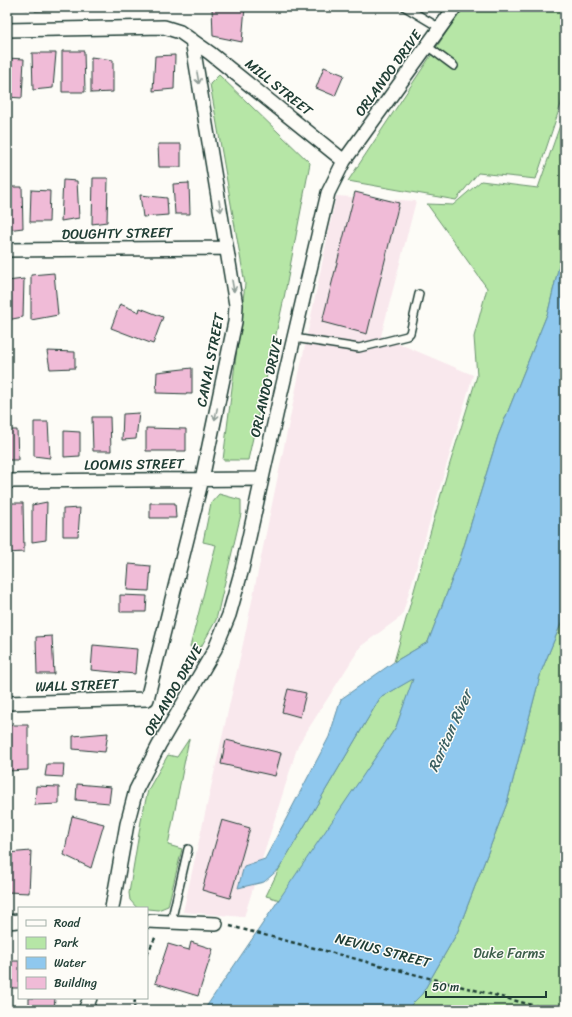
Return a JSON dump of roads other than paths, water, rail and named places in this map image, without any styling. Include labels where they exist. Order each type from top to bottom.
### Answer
[{"type":"street","name":"ORLANDO DRIVE","points":[[112,907],[127,824],[136,790],[159,745],[215,649],[229,615],[242,569],[328,193],[344,161],[455,7]]},
{"type":"street","points":[[7,30],[164,27],[180,32],[192,40]]},
{"type":"street","name":"MILL STREET","points":[[192,40],[210,52],[344,161]]},
{"type":"street","name":"CANAL STREET","points":[[147,699],[202,479],[235,322],[236,305],[192,40]]},
{"type":"street","name":"DOUGHTY STREET","points":[[7,250],[226,248]]},
{"type":"street","name":"LOOMIS STREET","points":[[7,481],[262,479]]},
{"type":"street","name":"WALL STREET","points":[[7,703],[147,699]]},
{"type":"street","points":[[7,922],[18,921]]},
{"type":"street","points":[[148,921],[216,924]]},
{"type":"street","points":[[85,1010],[90,999]]},
{"type":"lane","points":[[405,7],[440,28]]},
{"type":"lane","points":[[427,46],[454,66]]},
{"type":"lane","points":[[294,338],[358,348],[407,336],[410,333],[419,294]]},
{"type":"lane","points":[[171,922],[188,849]]},
{"type":"water","name":"Raritan River","points":[[565,250],[565,614],[541,672],[507,803],[457,933],[422,994],[406,1010],[204,1010],[396,727],[413,679],[380,698],[279,869],[264,882],[238,888],[244,866],[265,859],[329,737],[341,699],[394,662],[428,642],[460,559],[498,436],[548,312],[561,257]]},
{"type":"park label","name":"Duke Farms","points":[[509,953]]}]
